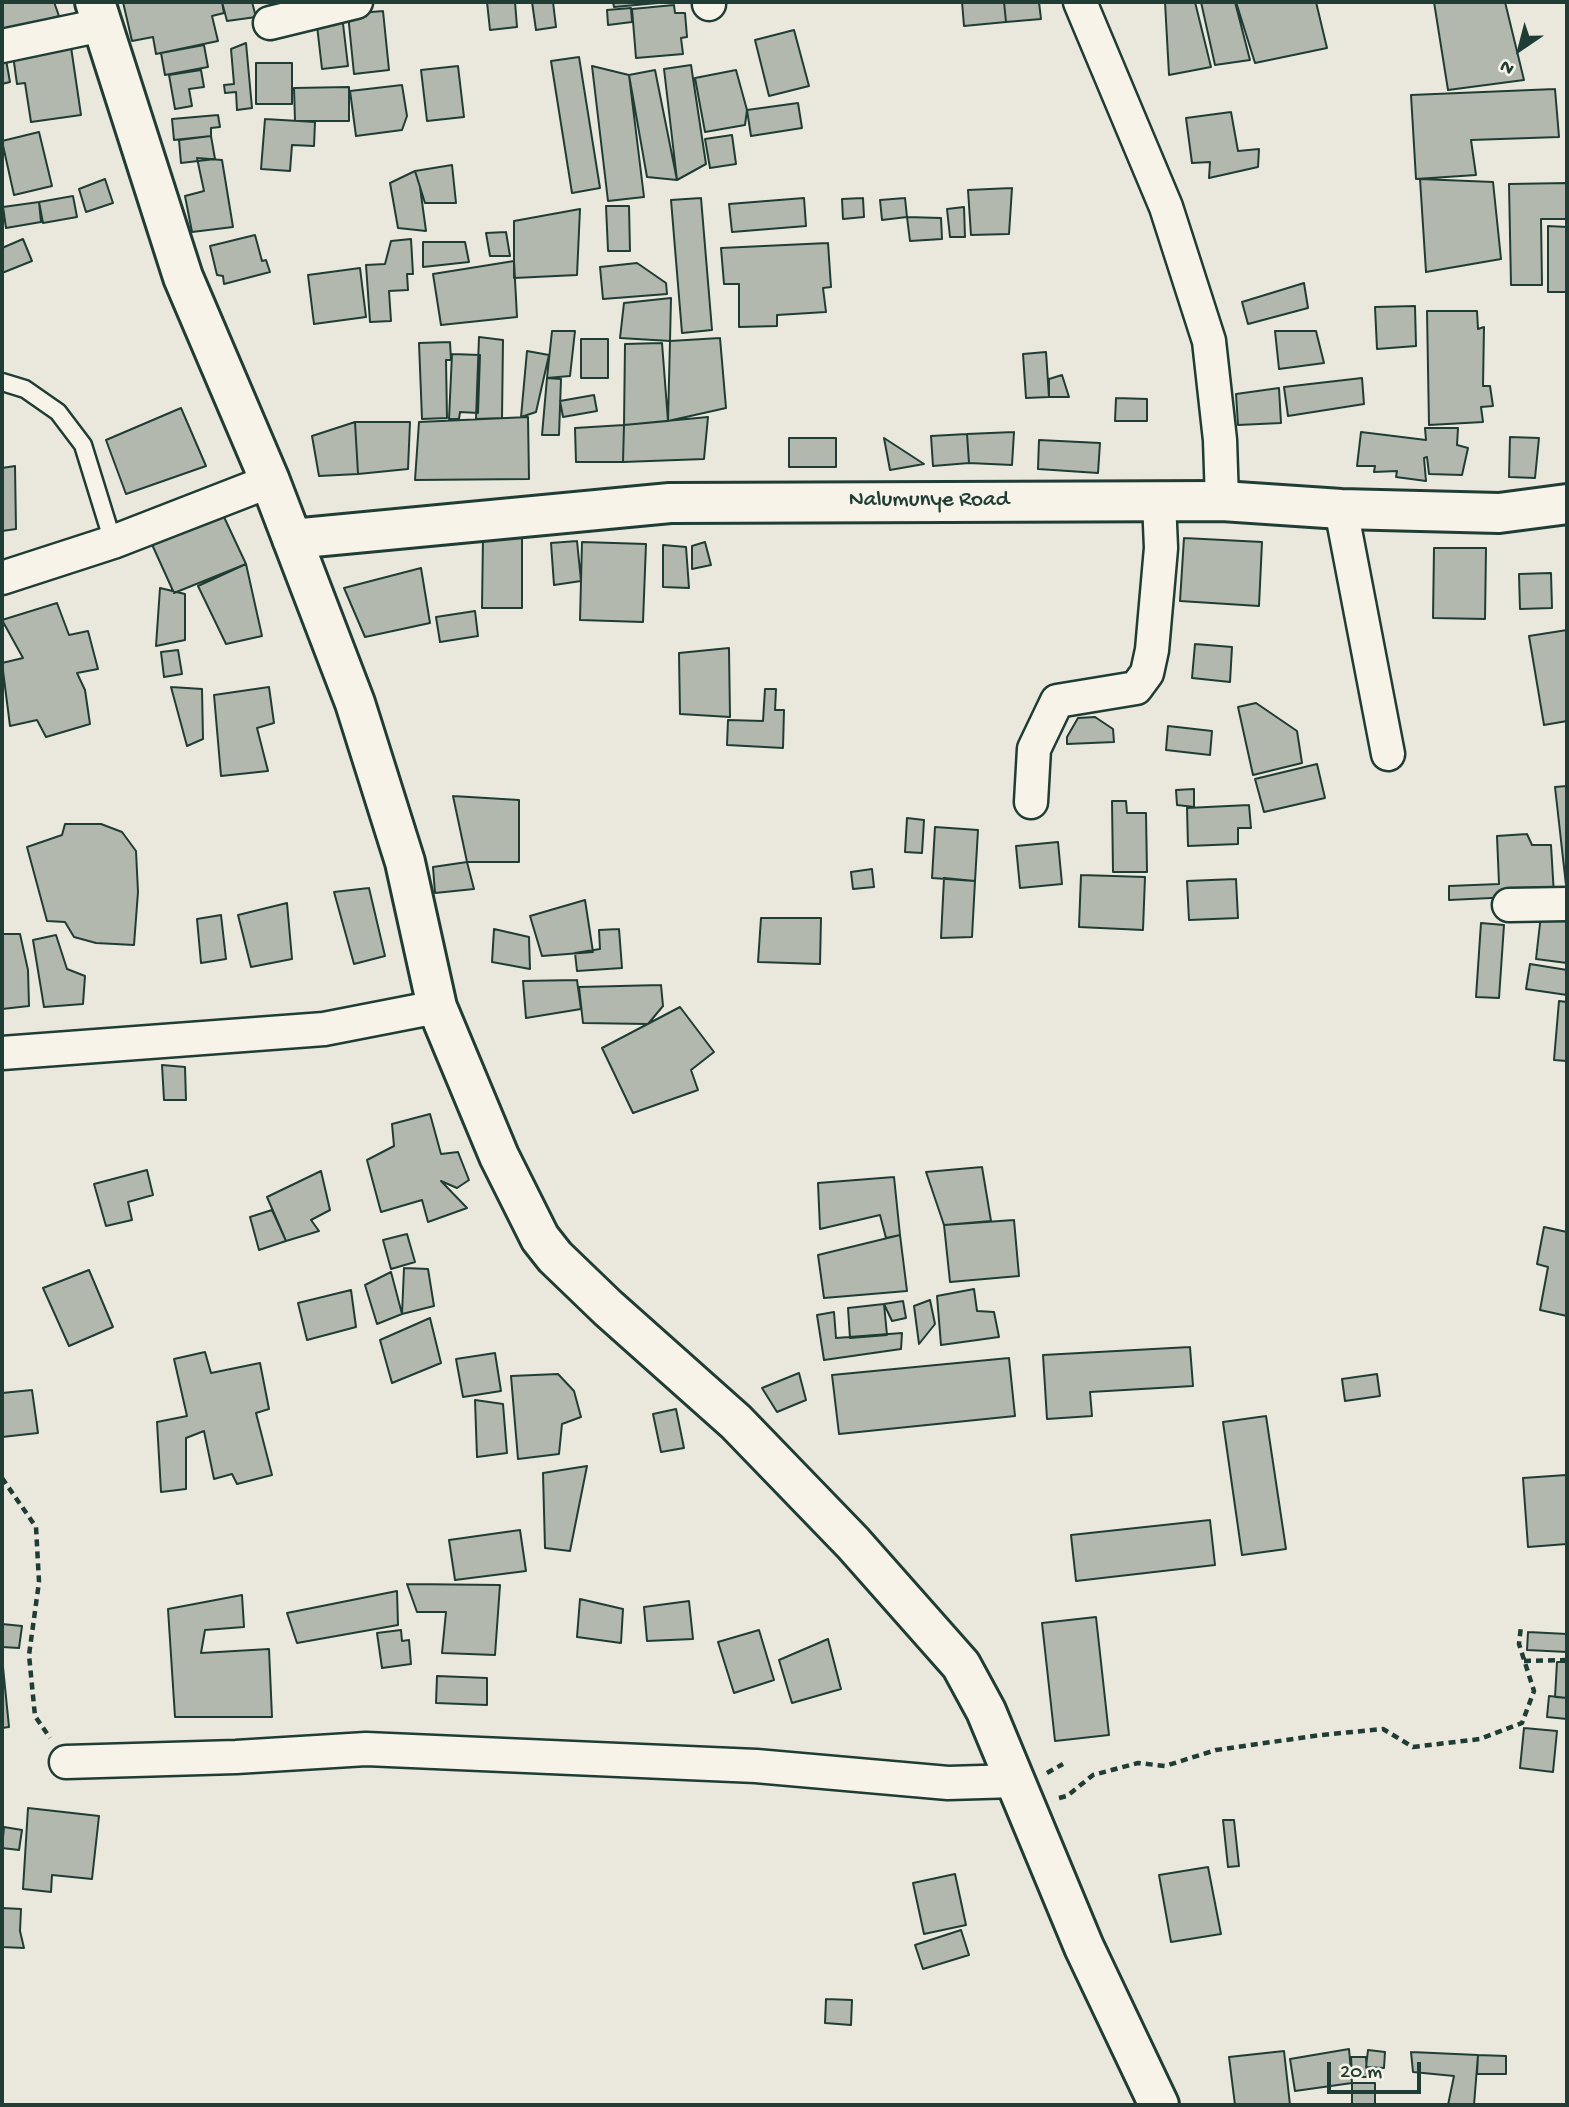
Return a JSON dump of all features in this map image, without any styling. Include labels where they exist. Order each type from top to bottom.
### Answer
[{"type":"street","points":[[270,23],[356,2]]},
{"type":"street","points":[[1080,2],[1166,207],[1209,341],[1220,439],[1222,501]]},
{"type":"street","points":[[2,46],[99,13],[183,277],[270,481],[355,703],[405,862],[437,1007],[499,1156],[540,1238],[555,1257],[608,1308],[736,1422],[940,1638],[961,1665],[986,1711],[1084,1947],[1159,2105]]},
{"type":"street","points":[[2,578],[113,542],[270,481]]},
{"type":"street","points":[[1031,802],[1034,749],[1057,701],[1136,688],[1147,673],[1152,650],[1161,548],[1159,501]]},
{"type":"street","name":"Nalumunye Road","points":[[292,539],[670,503],[1222,501],[1341,509],[1499,513],[1567,504]]},
{"type":"street","points":[[1341,509],[1388,754]]},
{"type":"street","points":[[1509,905],[1567,904]]},
{"type":"street","points":[[2,1053],[324,1029],[437,1007]]},
{"type":"street","points":[[66,1762],[236,1757],[366,1749],[756,1766],[948,1783],[1022,1793]]},
{"type":"lane","points":[[2,382],[25,389],[58,412],[83,445],[113,542]]},
{"type":"path","points":[[2,1478],[36,1527],[39,1582],[29,1655],[35,1716],[66,1762]]},
{"type":"path","points":[[1022,1793],[1067,1796],[1093,1775],[1138,1763],[1166,1766],[1216,1750],[1383,1729],[1413,1747],[1480,1739],[1522,1723],[1534,1691],[1519,1644],[1521,1626]]},
{"type":"path","points":[[1524,1661],[1567,1660]]},
{"type":"building","points":[[2,2],[54,2],[59,16],[2,32]]},
{"type":"building","points":[[123,2],[222,2],[224,13],[212,16],[218,41],[156,54],[153,37],[132,41]]},
{"type":"building","points":[[222,2],[252,2],[256,17],[227,21]]},
{"type":"building","points":[[487,2],[515,2],[517,27],[490,30]]},
{"type":"building","points":[[532,2],[553,2],[556,27],[536,30]]},
{"type":"building","points":[[613,2],[669,2],[614,7]]},
{"type":"building","points":[[962,2],[1004,2],[1006,22],[964,26]]},
{"type":"building","points":[[1004,2],[1039,2],[1041,19],[1006,22]]},
{"type":"building","points":[[1165,2],[1195,2],[1211,67],[1169,75]]},
{"type":"building","points":[[1201,2],[1235,2],[1250,60],[1215,65]]},
{"type":"building","points":[[1236,2],[1316,2],[1327,48],[1255,63]]},
{"type":"building","points":[[1434,2],[1505,2],[1524,80],[1448,90]]},
{"type":"building","points":[[674,5],[675,13],[685,13],[687,37],[681,38],[683,54],[636,58],[632,9]]},
{"type":"building","points":[[631,8],[632,22],[608,25],[607,10]]},
{"type":"building","points":[[383,11],[389,70],[354,74],[348,14]]},
{"type":"building","points":[[342,15],[348,66],[322,69],[316,17]]},
{"type":"building","points":[[794,30],[809,86],[769,96],[755,40]]},
{"type":"building","points":[[246,43],[252,108],[237,110],[236,92],[225,93],[224,85],[234,84],[231,49]]},
{"type":"building","points":[[204,45],[208,67],[165,75],[161,53]]},
{"type":"building","points":[[71,47],[81,115],[31,122],[25,83],[17,84],[13,55]]},
{"type":"building","points":[[579,57],[600,188],[572,193],[551,61]]},
{"type":"building","points":[[6,60],[10,82],[2,84],[2,61]]},
{"type":"building","points":[[256,63],[292,63],[292,104],[256,104]]},
{"type":"building","points":[[691,65],[706,164],[677,180],[664,69]]},
{"type":"building","points":[[458,66],[464,117],[427,121],[421,70]]},
{"type":"building","points":[[592,66],[629,75],[644,197],[608,201]]},
{"type":"building","points":[[201,70],[204,87],[189,89],[192,106],[175,109],[169,75]]},
{"type":"building","points":[[655,70],[677,180],[647,177],[629,75]]},
{"type":"building","points":[[736,70],[747,110],[745,125],[705,132],[695,78]]},
{"type":"building","points":[[402,85],[407,116],[402,130],[356,136],[350,91]]},
{"type":"building","points":[[349,87],[349,121],[295,121],[294,88]]},
{"type":"building","points":[[1555,89],[1559,137],[1471,140],[1476,175],[1416,179],[1411,95]]},
{"type":"building","points":[[798,103],[802,128],[751,136],[747,110]]},
{"type":"building","points":[[1231,112],[1238,151],[1259,149],[1258,167],[1209,178],[1210,162],[1192,163],[1186,118]]},
{"type":"building","points":[[218,115],[220,127],[211,128],[211,136],[174,140],[172,119]]},
{"type":"building","points":[[265,119],[315,122],[314,146],[292,145],[290,171],[261,169]]},
{"type":"building","points":[[39,132],[52,186],[14,195],[2,141]]},
{"type":"building","points":[[732,135],[736,164],[710,168],[705,139]]},
{"type":"building","points":[[211,136],[215,159],[181,163],[179,140]]},
{"type":"building","points":[[197,158],[222,160],[233,227],[192,232],[185,196],[204,191]]},
{"type":"building","points":[[452,165],[456,203],[425,203],[415,171]]},
{"type":"building","points":[[415,171],[426,231],[398,228],[390,183]]},
{"type":"building","points":[[105,179],[113,203],[86,212],[79,189]]},
{"type":"building","points":[[1420,179],[1493,182],[1501,259],[1426,272]]},
{"type":"building","points":[[1567,183],[1567,219],[1541,219],[1542,285],[1511,285],[1509,184]]},
{"type":"building","points":[[1012,188],[1009,234],[971,235],[968,190]]},
{"type":"building","points":[[73,196],[77,217],[43,223],[39,202]]},
{"type":"building","points":[[701,198],[712,330],[682,333],[671,200]]},
{"type":"building","points":[[804,198],[806,226],[732,232],[729,204]]},
{"type":"building","points":[[863,198],[864,217],[843,219],[842,199]]},
{"type":"building","points":[[905,198],[907,217],[882,220],[880,200]]},
{"type":"building","points":[[39,202],[41,222],[6,228],[3,207]]},
{"type":"building","points":[[606,206],[629,206],[630,251],[608,251]]},
{"type":"building","points":[[964,207],[965,237],[950,237],[947,209]]},
{"type":"building","points":[[580,209],[577,275],[514,278],[514,221]]},
{"type":"building","points":[[907,217],[941,218],[942,239],[910,241]]},
{"type":"building","points":[[1548,226],[1567,227],[1567,292],[1548,292]]},
{"type":"building","points":[[506,232],[510,256],[490,256],[486,233]]},
{"type":"building","points":[[255,235],[262,261],[266,260],[270,272],[224,284],[223,276],[217,275],[210,246]]},
{"type":"building","points":[[23,239],[32,261],[2,273],[2,248]]},
{"type":"building","points":[[411,239],[413,274],[407,274],[408,290],[389,291],[391,321],[370,322],[366,265],[385,264],[391,241]]},
{"type":"building","points":[[423,242],[465,242],[469,262],[423,267]]},
{"type":"building","points":[[828,243],[831,287],[823,288],[826,312],[777,315],[777,326],[739,327],[739,284],[724,284],[721,248]]},
{"type":"building","points":[[514,261],[517,317],[441,325],[433,274]]},
{"type":"building","points":[[637,263],[666,283],[667,294],[603,299],[600,267]]},
{"type":"building","points":[[360,268],[366,317],[314,324],[308,275]]},
{"type":"building","points":[[1304,283],[1308,308],[1248,324],[1242,302]]},
{"type":"building","points":[[671,298],[670,341],[620,338],[624,303]]},
{"type":"building","points":[[1415,306],[1416,346],[1377,349],[1375,307]]},
{"type":"building","points":[[1427,311],[1477,311],[1478,329],[1484,327],[1483,386],[1490,386],[1493,406],[1481,407],[1483,422],[1429,425]]},
{"type":"building","points":[[552,331],[575,331],[570,376],[547,378]]},
{"type":"building","points":[[1275,331],[1316,331],[1324,363],[1279,369]]},
{"type":"building","points":[[479,337],[503,340],[502,418],[476,419]]},
{"type":"building","points":[[720,338],[726,408],[668,421],[670,341]]},
{"type":"building","points":[[581,339],[608,339],[608,378],[581,378]]},
{"type":"building","points":[[450,342],[451,360],[446,360],[447,418],[422,419],[419,343]]},
{"type":"building","points":[[662,343],[668,421],[624,425],[625,344]]},
{"type":"building","points":[[527,351],[549,355],[536,412],[521,417]]},
{"type":"building","points":[[1046,352],[1049,397],[1026,398],[1023,354]]},
{"type":"building","points":[[452,354],[480,355],[478,413],[460,412],[459,419],[449,419]]},
{"type":"building","points":[[1062,375],[1069,397],[1049,397],[1049,379]]},
{"type":"building","points":[[547,378],[561,379],[559,435],[542,435]]},
{"type":"building","points":[[1362,378],[1364,404],[1288,416],[1284,387]]},
{"type":"building","points":[[1279,388],[1281,423],[1238,425],[1236,394]]},
{"type":"building","points":[[594,395],[597,411],[563,417],[560,401]]},
{"type":"building","points":[[1116,398],[1147,399],[1147,421],[1115,421]]},
{"type":"building","points":[[181,408],[206,466],[126,494],[106,440]]},
{"type":"building","points":[[528,417],[529,479],[415,480],[419,422]]},
{"type":"building","points":[[708,417],[704,459],[623,462],[624,425]]},
{"type":"building","points":[[355,422],[410,422],[408,469],[358,474]]},
{"type":"building","points":[[355,422],[358,474],[319,476],[312,436]]},
{"type":"building","points":[[624,425],[623,462],[576,462],[575,428]]},
{"type":"building","points":[[1425,428],[1458,428],[1457,445],[1468,448],[1462,475],[1429,474],[1427,457],[1424,458],[1426,481],[1396,477],[1397,471],[1374,472],[1375,466],[1357,466],[1361,432],[1426,440]]},
{"type":"building","points":[[1014,432],[1012,465],[969,463],[967,434]]},
{"type":"building","points":[[967,434],[969,463],[933,466],[931,436]]},
{"type":"building","points":[[1510,437],[1539,438],[1535,478],[1509,477]]},
{"type":"building","points":[[789,438],[836,438],[836,467],[789,467]]},
{"type":"building","points":[[884,438],[924,464],[890,470]]},
{"type":"building","points":[[1039,440],[1100,443],[1098,473],[1038,469]]},
{"type":"building","points":[[15,466],[16,529],[2,531],[2,468]]},
{"type":"building","points":[[224,517],[246,564],[174,593],[145,529]]},
{"type":"building","points":[[483,537],[522,538],[522,608],[482,608]]},
{"type":"building","points":[[1184,538],[1262,542],[1259,606],[1180,601]]},
{"type":"building","points":[[577,541],[581,581],[554,585],[551,543]]},
{"type":"building","points":[[582,542],[646,544],[643,622],[580,620]]},
{"type":"building","points":[[705,542],[711,565],[692,569],[692,546]]},
{"type":"building","points":[[663,545],[686,547],[689,588],[663,587]]},
{"type":"building","points":[[1434,548],[1486,548],[1485,619],[1433,618]]},
{"type":"building","points":[[246,564],[262,636],[226,644],[198,586]]},
{"type":"building","points":[[421,568],[430,623],[365,637],[344,588]]},
{"type":"building","points":[[1551,573],[1552,608],[1520,609],[1519,574]]},
{"type":"building","points":[[160,588],[185,594],[185,640],[156,646]]},
{"type":"building","points":[[57,603],[69,635],[88,631],[98,669],[77,673],[85,690],[90,724],[46,737],[37,720],[10,726],[2,663],[23,658],[2,620]]},
{"type":"building","points":[[475,611],[478,636],[440,642],[436,617]]},
{"type":"building","points":[[1567,630],[1567,721],[1544,725],[1529,636]]},
{"type":"building","points":[[1195,644],[1232,647],[1230,682],[1192,678]]},
{"type":"building","points":[[729,648],[730,717],[680,714],[679,653]]},
{"type":"building","points":[[178,650],[182,674],[164,677],[161,652]]},
{"type":"building","points":[[171,687],[202,689],[203,739],[187,746]]},
{"type":"building","points":[[269,687],[274,723],[257,728],[268,771],[221,776],[214,695]]},
{"type":"building","points":[[765,689],[776,689],[775,710],[784,710],[783,748],[727,745],[728,720],[763,721]]},
{"type":"building","points":[[1256,703],[1297,731],[1302,763],[1253,775],[1238,707]]},
{"type":"building","points":[[1095,717],[1113,729],[1114,742],[1067,744],[1067,737],[1078,718]]},
{"type":"building","points":[[1168,726],[1212,731],[1210,755],[1166,750]]},
{"type":"building","points":[[1317,764],[1325,798],[1264,812],[1255,779]]},
{"type":"building","points":[[1567,786],[1567,894],[1555,787]]},
{"type":"building","points":[[1194,789],[1194,807],[1177,805],[1176,790]]},
{"type":"building","points":[[453,796],[519,800],[519,862],[467,862]]},
{"type":"building","points":[[1112,801],[1126,801],[1127,813],[1146,813],[1147,872],[1113,872]]},
{"type":"building","points":[[1249,805],[1251,828],[1238,828],[1238,844],[1188,846],[1187,808]]},
{"type":"building","points":[[907,818],[924,820],[922,853],[905,852]]},
{"type":"building","points":[[65,824],[101,824],[122,832],[136,851],[138,892],[134,945],[96,943],[74,937],[65,922],[47,921],[27,847],[62,835]]},
{"type":"building","points":[[935,827],[978,830],[975,881],[932,878]]},
{"type":"building","points":[[1527,834],[1532,845],[1551,845],[1554,895],[1449,900],[1449,886],[1499,884],[1497,836]]},
{"type":"building","points":[[1058,842],[1062,884],[1020,888],[1016,846]]},
{"type":"building","points":[[467,862],[474,889],[435,893],[433,867]]},
{"type":"building","points":[[872,869],[874,887],[853,889],[851,872]]},
{"type":"building","points":[[1081,875],[1145,877],[1143,930],[1079,927]]},
{"type":"building","points":[[944,878],[975,881],[972,937],[941,938]]},
{"type":"building","points":[[1236,879],[1238,918],[1189,920],[1187,881]]},
{"type":"building","points":[[369,888],[385,956],[354,964],[334,892]]},
{"type":"building","points":[[585,900],[593,952],[542,956],[530,916]]},
{"type":"building","points":[[287,903],[292,959],[251,967],[238,915]]},
{"type":"building","points":[[1542,906],[1567,909],[1567,963],[1536,959]]},
{"type":"building","points":[[221,915],[226,959],[201,963],[197,919]]},
{"type":"building","points":[[761,918],[821,918],[820,964],[758,962]]},
{"type":"building","points":[[1481,923],[1504,925],[1499,998],[1476,997]]},
{"type":"building","points":[[494,929],[529,937],[530,969],[492,962]]},
{"type":"building","points":[[619,929],[622,968],[577,971],[575,953],[600,949],[599,930]]},
{"type":"building","points":[[3,934],[20,934],[28,970],[29,1006],[2,1009]]},
{"type":"building","points":[[56,935],[67,969],[85,976],[83,1004],[44,1007],[33,940]]},
{"type":"building","points":[[1530,964],[1567,970],[1567,995],[1526,989]]},
{"type":"building","points":[[577,980],[581,1009],[526,1018],[523,981]]},
{"type":"building","points":[[661,985],[663,1006],[648,1024],[583,1023],[579,987]]},
{"type":"building","points":[[1559,1001],[1567,1002],[1567,1061],[1554,1060]]},
{"type":"building","points":[[680,1007],[714,1052],[691,1070],[698,1090],[633,1113],[602,1048]]},
{"type":"building","points":[[162,1065],[185,1067],[186,1100],[164,1100]]},
{"type":"building","points":[[430,1114],[441,1154],[458,1152],[469,1180],[457,1188],[441,1181],[467,1208],[428,1222],[422,1200],[381,1212],[367,1160],[394,1146],[392,1124]]},
{"type":"building","points":[[982,1167],[991,1221],[944,1225],[926,1172]]},
{"type":"building","points":[[147,1170],[153,1195],[128,1202],[132,1220],[106,1226],[94,1184]]},
{"type":"building","points":[[321,1171],[330,1210],[311,1220],[319,1231],[286,1241],[267,1197]]},
{"type":"building","points":[[894,1177],[900,1235],[886,1238],[880,1215],[820,1229],[818,1183]]},
{"type":"building","points":[[272,1210],[286,1241],[259,1250],[250,1217]]},
{"type":"building","points":[[1014,1220],[1019,1276],[950,1282],[944,1225]]},
{"type":"building","points":[[1544,1227],[1567,1232],[1567,1316],[1540,1310],[1548,1267],[1537,1264]]},
{"type":"building","points":[[407,1234],[415,1262],[391,1269],[383,1240]]},
{"type":"building","points":[[900,1235],[907,1291],[824,1298],[818,1255]]},
{"type":"building","points":[[404,1268],[428,1269],[434,1306],[402,1314]]},
{"type":"building","points":[[89,1270],[113,1327],[69,1346],[43,1288]]},
{"type":"building","points":[[391,1272],[402,1314],[377,1324],[365,1285]]},
{"type":"building","points":[[974,1289],[977,1311],[994,1312],[999,1337],[941,1345],[937,1296]]},
{"type":"building","points":[[351,1290],[356,1327],[307,1340],[298,1303]]},
{"type":"building","points":[[930,1300],[935,1324],[919,1344],[914,1306]]},
{"type":"building","points":[[903,1301],[906,1318],[892,1321],[884,1304]]},
{"type":"building","points":[[884,1304],[887,1335],[850,1338],[848,1308]]},
{"type":"building","points":[[834,1312],[836,1338],[902,1333],[901,1349],[824,1360],[817,1315]]},
{"type":"building","points":[[430,1318],[441,1363],[392,1383],[380,1340]]},
{"type":"building","points":[[1190,1347],[1193,1386],[1090,1392],[1092,1416],[1047,1419],[1043,1355]]},
{"type":"building","points":[[205,1352],[211,1373],[260,1363],[269,1409],[256,1413],[272,1475],[237,1484],[232,1474],[214,1479],[204,1431],[186,1438],[186,1489],[161,1492],[157,1422],[187,1416],[174,1359]]},
{"type":"building","points":[[495,1353],[501,1391],[463,1397],[456,1359]]},
{"type":"building","points":[[1009,1358],[1015,1416],[839,1434],[832,1375]]},
{"type":"building","points":[[799,1373],[806,1400],[777,1412],[762,1388]]},
{"type":"building","points":[[558,1374],[574,1391],[581,1417],[562,1424],[559,1454],[518,1459],[511,1376]]},
{"type":"building","points":[[1377,1374],[1380,1396],[1345,1401],[1342,1379]]},
{"type":"building","points":[[32,1390],[38,1433],[2,1437],[2,1393]]},
{"type":"building","points":[[475,1400],[503,1404],[507,1453],[477,1457]]},
{"type":"building","points":[[676,1409],[684,1448],[661,1452],[653,1414]]},
{"type":"building","points":[[1266,1416],[1286,1549],[1242,1555],[1223,1422]]},
{"type":"building","points":[[587,1466],[570,1551],[545,1548],[543,1473]]},
{"type":"building","points":[[1566,1475],[1567,1544],[1528,1547],[1523,1478]]},
{"type":"building","points":[[1210,1520],[1215,1565],[1076,1581],[1071,1535]]},
{"type":"building","points":[[520,1530],[526,1571],[455,1580],[449,1540]]},
{"type":"building","points":[[407,1584],[500,1585],[495,1655],[442,1653],[446,1612],[417,1612]]},
{"type":"building","points":[[397,1591],[398,1625],[297,1643],[287,1613]]},
{"type":"building","points":[[242,1595],[244,1627],[205,1630],[201,1653],[269,1649],[272,1717],[175,1717],[168,1609]]},
{"type":"building","points":[[580,1599],[623,1609],[621,1643],[577,1637]]},
{"type":"building","points":[[689,1601],[693,1639],[647,1641],[644,1607]]},
{"type":"building","points":[[1096,1617],[1109,1735],[1055,1741],[1042,1623]]},
{"type":"building","points":[[2,1624],[22,1626],[19,1648],[2,1647]]},
{"type":"building","points":[[401,1630],[402,1641],[409,1640],[411,1664],[382,1668],[377,1633]]},
{"type":"building","points":[[759,1630],[774,1680],[734,1693],[718,1642]]},
{"type":"building","points":[[1528,1632],[1567,1634],[1567,1652],[1527,1650]]},
{"type":"building","points":[[828,1639],[841,1689],[792,1703],[779,1660]]},
{"type":"building","points":[[2,1657],[9,1727],[2,1728]]},
{"type":"building","points":[[1557,1662],[1567,1662],[1567,1698],[1555,1697]]},
{"type":"building","points":[[437,1676],[487,1678],[487,1705],[436,1703]]},
{"type":"building","points":[[1549,1696],[1567,1698],[1567,1719],[1547,1717]]},
{"type":"building","points":[[1524,1728],[1557,1731],[1553,1772],[1520,1768]]},
{"type":"building","points":[[28,1808],[99,1816],[92,1879],[52,1875],[51,1892],[23,1889]]},
{"type":"building","points":[[1223,1820],[1234,1820],[1239,1866],[1228,1867]]},
{"type":"building","points":[[4,1827],[22,1830],[19,1850],[2,1848]]},
{"type":"building","points":[[1208,1867],[1221,1934],[1171,1942],[1159,1875]]},
{"type":"building","points":[[955,1874],[966,1925],[924,1934],[913,1883]]},
{"type":"building","points":[[2,1908],[21,1909],[20,1931],[24,1948],[2,1947]]},
{"type":"building","points":[[961,1930],[969,1955],[923,1969],[915,1945]]},
{"type":"building","points":[[826,1999],[852,2000],[851,2025],[825,2023]]},
{"type":"building","points":[[1349,2049],[1352,2083],[1295,2091],[1290,2059]]},
{"type":"building","points":[[1368,2050],[1385,2052],[1384,2068],[1366,2067]]},
{"type":"building","points":[[1284,2051],[1290,2105],[1235,2105],[1229,2057]]},
{"type":"building","points":[[1411,2052],[1478,2055],[1474,2105],[1448,2105],[1454,2076],[1413,2072]]},
{"type":"building","points":[[1478,2055],[1506,2056],[1506,2074],[1477,2074]]},
{"type":"building","points":[[1351,2057],[1366,2057],[1367,2077],[1352,2077]]},
{"type":"building","points":[[1352,2083],[1375,2083],[1375,2105],[1352,2105]]}]
